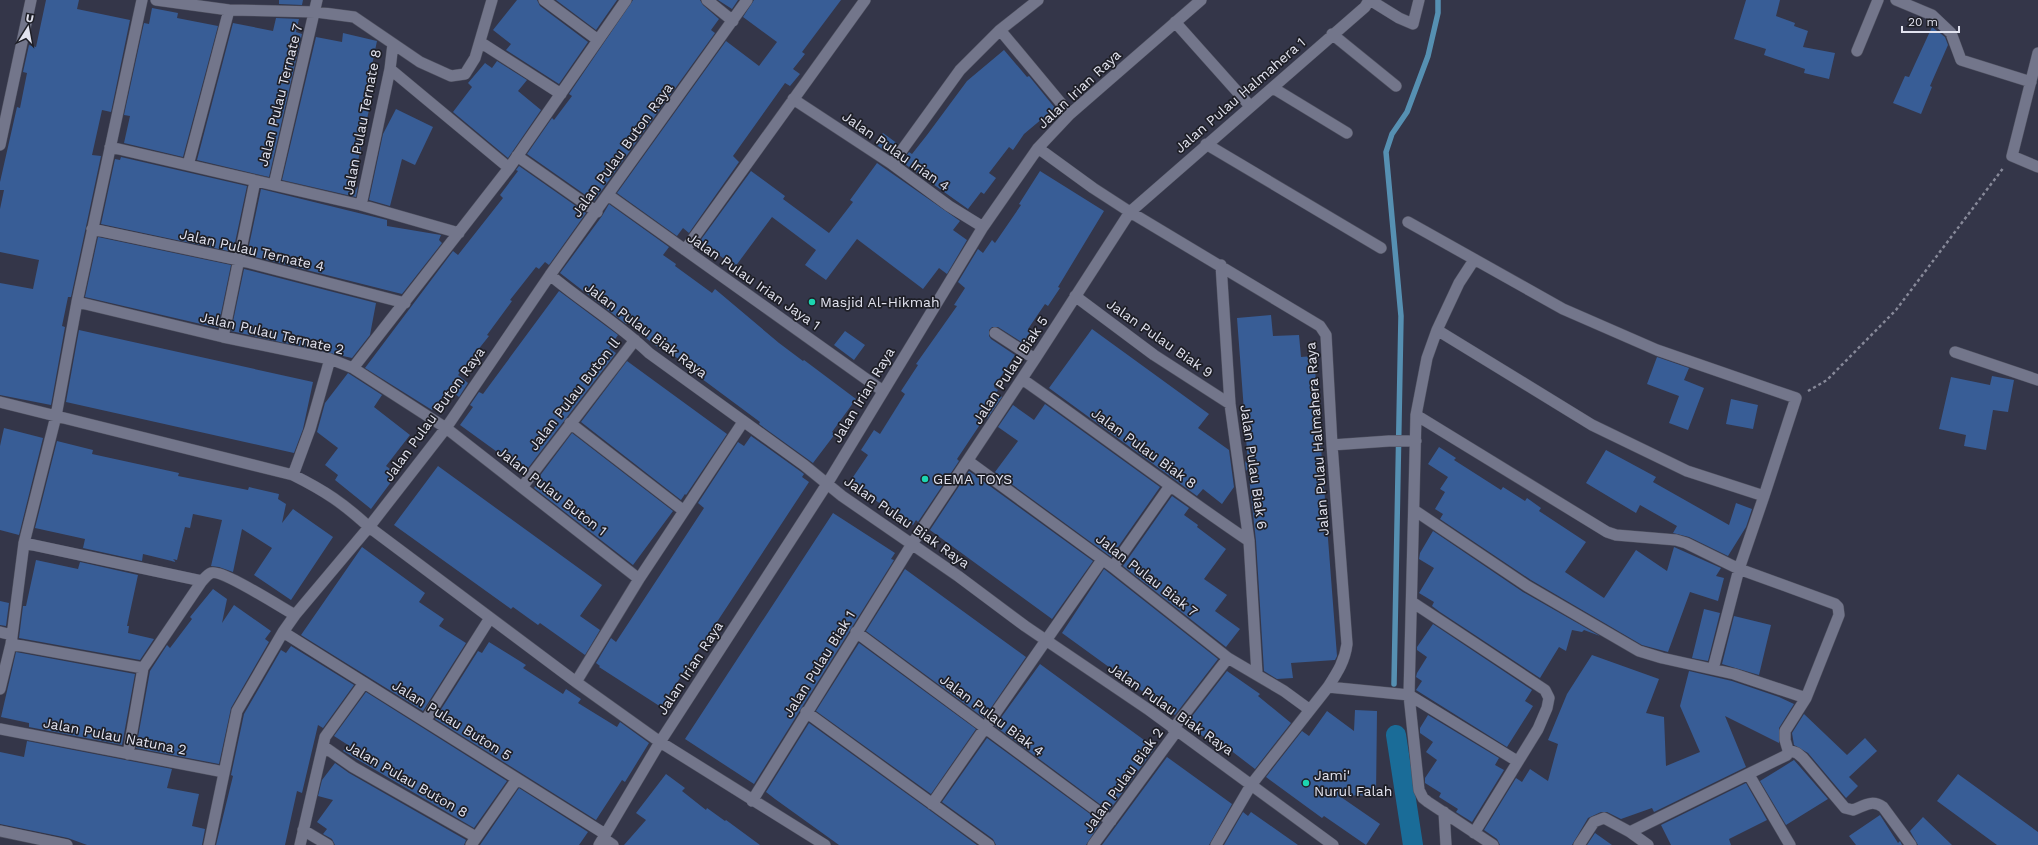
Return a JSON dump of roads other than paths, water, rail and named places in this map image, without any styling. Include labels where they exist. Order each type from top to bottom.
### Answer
[{"type":"street","points":[[0,145],[31,0]]},
{"type":"street","points":[[0,689],[12,639],[24,543],[56,416],[76,302],[142,0]]},
{"type":"street","points":[[156,0],[229,10],[316,12],[354,17],[420,62],[451,76],[465,74],[475,58],[492,0]]},
{"type":"street","name":"Jalan Pulau Ternate 7","points":[[274,185],[316,12],[317,0]]},
{"type":"street","points":[[544,0],[598,40]]},
{"type":"street","points":[[353,368],[509,168],[626,0]]},
{"type":"street","points":[[707,0],[733,21]]},
{"type":"street","name":"Jalan Pulau Buton Raya","points":[[208,845],[237,711],[283,632],[295,615],[369,527],[446,428],[550,275],[597,212],[747,0]]},
{"type":"street","points":[[685,250],[792,99],[865,0]]},
{"type":"street","points":[[892,164],[960,70],[1000,30],[1038,0]]},
{"type":"street","name":"Jalan Irian Raya","points":[[603,839],[660,742],[827,484],[882,390],[983,227],[1038,148],[1070,114],[1201,0]]},
{"type":"street","points":[[1370,0],[1399,18],[1413,24],[1419,0]]},
{"type":"street","name":"Jalan Pulau Halmahera 1","points":[[1130,212],[1206,144],[1273,88],[1332,34],[1365,7],[1370,0]]},
{"type":"street","points":[[1857,51],[1878,0]]},
{"type":"street","points":[[1896,0],[1932,15],[1951,33],[1961,60],[2031,82]]},
{"type":"street","points":[[188,165],[229,10]]},
{"type":"street","points":[[1175,22],[1250,106]]},
{"type":"street","points":[[1000,30],[1070,114]]},
{"type":"street","points":[[1332,34],[1396,86]]},
{"type":"street","points":[[480,42],[561,94]]},
{"type":"street","name":"Jalan Pulau Ternate 8","points":[[360,205],[390,69],[393,44]]},
{"type":"street","points":[[2038,53],[2012,156],[2038,167]]},
{"type":"street","points":[[390,69],[509,168]]},
{"type":"street","points":[[1273,88],[1347,133]]},
{"type":"street","name":"Jalan Pulau Irian 4","points":[[792,99],[892,164],[949,206],[983,227]]},
{"type":"street","points":[[1206,144],[1381,248]]},
{"type":"street","points":[[110,147],[360,205],[459,233]]},
{"type":"street","name":"Jalan Pulau Halmahera Raya","points":[[1038,148],[1093,188],[1130,212],[1221,265],[1320,326],[1325,332],[1347,644],[1342,664],[1328,687],[1252,785],[1216,845]]},
{"type":"street","points":[[517,156],[597,212]]},
{"type":"street","points":[[223,337],[255,181]]},
{"type":"street","name":"Jalan Pulau Irian Jaya 1","points":[[608,196],[882,390]]},
{"type":"street","name":"Jalan Pulau Biak 5","points":[[912,544],[1022,379],[1130,212]]},
{"type":"street","points":[[1408,222],[1563,309],[1657,350],[1796,398],[1739,569],[1713,669]]},
{"type":"street","name":"Jalan Pulau Ternate 4","points":[[92,229],[239,260],[405,303]]},
{"type":"street","points":[[1474,260],[1459,283],[1437,330],[1427,358],[1416,415],[1412,602],[1406,695],[1419,790],[1423,798],[1493,845]]},
{"type":"street","name":"Jalan Pulau Biak 6","points":[[1221,265],[1230,404],[1249,540],[1257,674]]},
{"type":"street","name":"Jalan Pulau Biak Raya","points":[[550,275],[580,300],[635,340],[650,353],[743,422],[799,460],[827,484],[1045,640],[1175,730],[1333,845]]},
{"type":"street","name":"Jalan Pulau Biak 9","points":[[1075,296],[1154,355],[1230,404]]},
{"type":"street","name":"Jalan Pulau Ternate 2","points":[[76,302],[223,337],[330,359],[353,368],[446,428]]},
{"type":"street","points":[[1437,330],[1592,425],[1687,471],[1764,496]]},
{"type":"street","points":[[995,333],[1035,359]]},
{"type":"street","name":"Jalan Pulau Buton ll","points":[[523,486],[635,340]]},
{"type":"street","points":[[1955,352],[2038,380]]},
{"type":"street","points":[[293,476],[310,429],[330,359]]},
{"type":"street","name":"Jalan Pulau Biak 8","points":[[1022,379],[1086,423],[1170,486],[1249,540]]},
{"type":"street","points":[[0,402],[293,476],[316,486],[345,504],[369,527],[576,682],[660,742],[826,845]]},
{"type":"street","points":[[1416,415],[1607,532],[1616,535],[1676,540],[1686,543],[1739,569],[1838,606],[1838,615],[1806,698],[1785,731],[1784,736],[1788,750],[1785,757],[1630,832]]},
{"type":"street","points":[[576,682],[639,579],[743,422]]},
{"type":"street","points":[[570,423],[684,511]]},
{"type":"street","name":"Jalan Pulau Buton 1","points":[[446,428],[523,486],[639,579]]},
{"type":"street","points":[[1332,445],[1389,441],[1416,441]]},
{"type":"street","name":"Jalan Pulau Biak 7","points":[[968,461],[1113,567],[1228,658],[1257,674],[1310,710]]},
{"type":"street","points":[[1113,567],[1170,486]]},
{"type":"street","points":[[1414,510],[1527,586],[1639,651],[1662,658],[1734,674],[1806,698]]},
{"type":"street","points":[[24,543],[202,581]]},
{"type":"street","name":"Jalan Pulau Biak 1","points":[[752,800],[912,544]]},
{"type":"street","points":[[932,804],[986,729],[1045,640],[1102,560]]},
{"type":"street","points":[[128,754],[143,668],[202,581],[211,573],[220,573],[295,615]]},
{"type":"street","points":[[1412,602],[1545,690],[1549,698],[1547,708],[1538,729],[1474,833]]},
{"type":"street","points":[[425,721],[490,618]]},
{"type":"street","points":[[0,632],[12,639],[143,668]]},
{"type":"street","name":"Jalan Pulau Buton 5","points":[[283,632],[517,779],[613,845]]},
{"type":"street","name":"Jalan Pulau Biak 4","points":[[856,632],[1111,821]]},
{"type":"street","points":[[1175,730],[1228,658]]},
{"type":"street","points":[[300,845],[325,737],[364,683]]},
{"type":"street","points":[[1328,687],[1406,695],[1517,761]]},
{"type":"street","points":[[806,712],[989,845]]},
{"type":"street","name":"Jalan Pulau Natuna 2","points":[[0,729],[224,772]]},
{"type":"street","name":"Jalan Pulau Biak 2","points":[[1093,845],[1175,730]]},
{"type":"street","name":"Jalan Pulau Buton 8","points":[[323,746],[353,767],[474,841]]},
{"type":"street","points":[[1788,750],[1797,753],[1803,758],[1845,808],[1853,810],[1871,802],[1878,803],[1883,807],[1911,845]]},
{"type":"street","points":[[1748,775],[1789,845]]},
{"type":"street","points":[[474,841],[517,779]]},
{"type":"street","points":[[1444,812],[1446,845]]},
{"type":"street","points":[[1579,845],[1594,822],[1606,818],[1630,832],[1648,845]]},
{"type":"street","points":[[303,830],[328,845]]},
{"type":"street","points":[[0,831],[67,845]]},
{"type":"waterway","points":[[1394,684],[1401,316],[1386,152],[1392,134],[1407,112],[1428,56],[1438,13],[1438,0]]},
{"type":"waterway","points":[[1396,735],[1413,845]]},
{"type":"place","name":"Masjid Al-Hikmah","points":[[812,302]]},
{"type":"place","name":"GEMA TOYS","points":[[925,479]]},
{"type":"place","name":"Jami' Nurul Falah","points":[[1306,783]]}]
